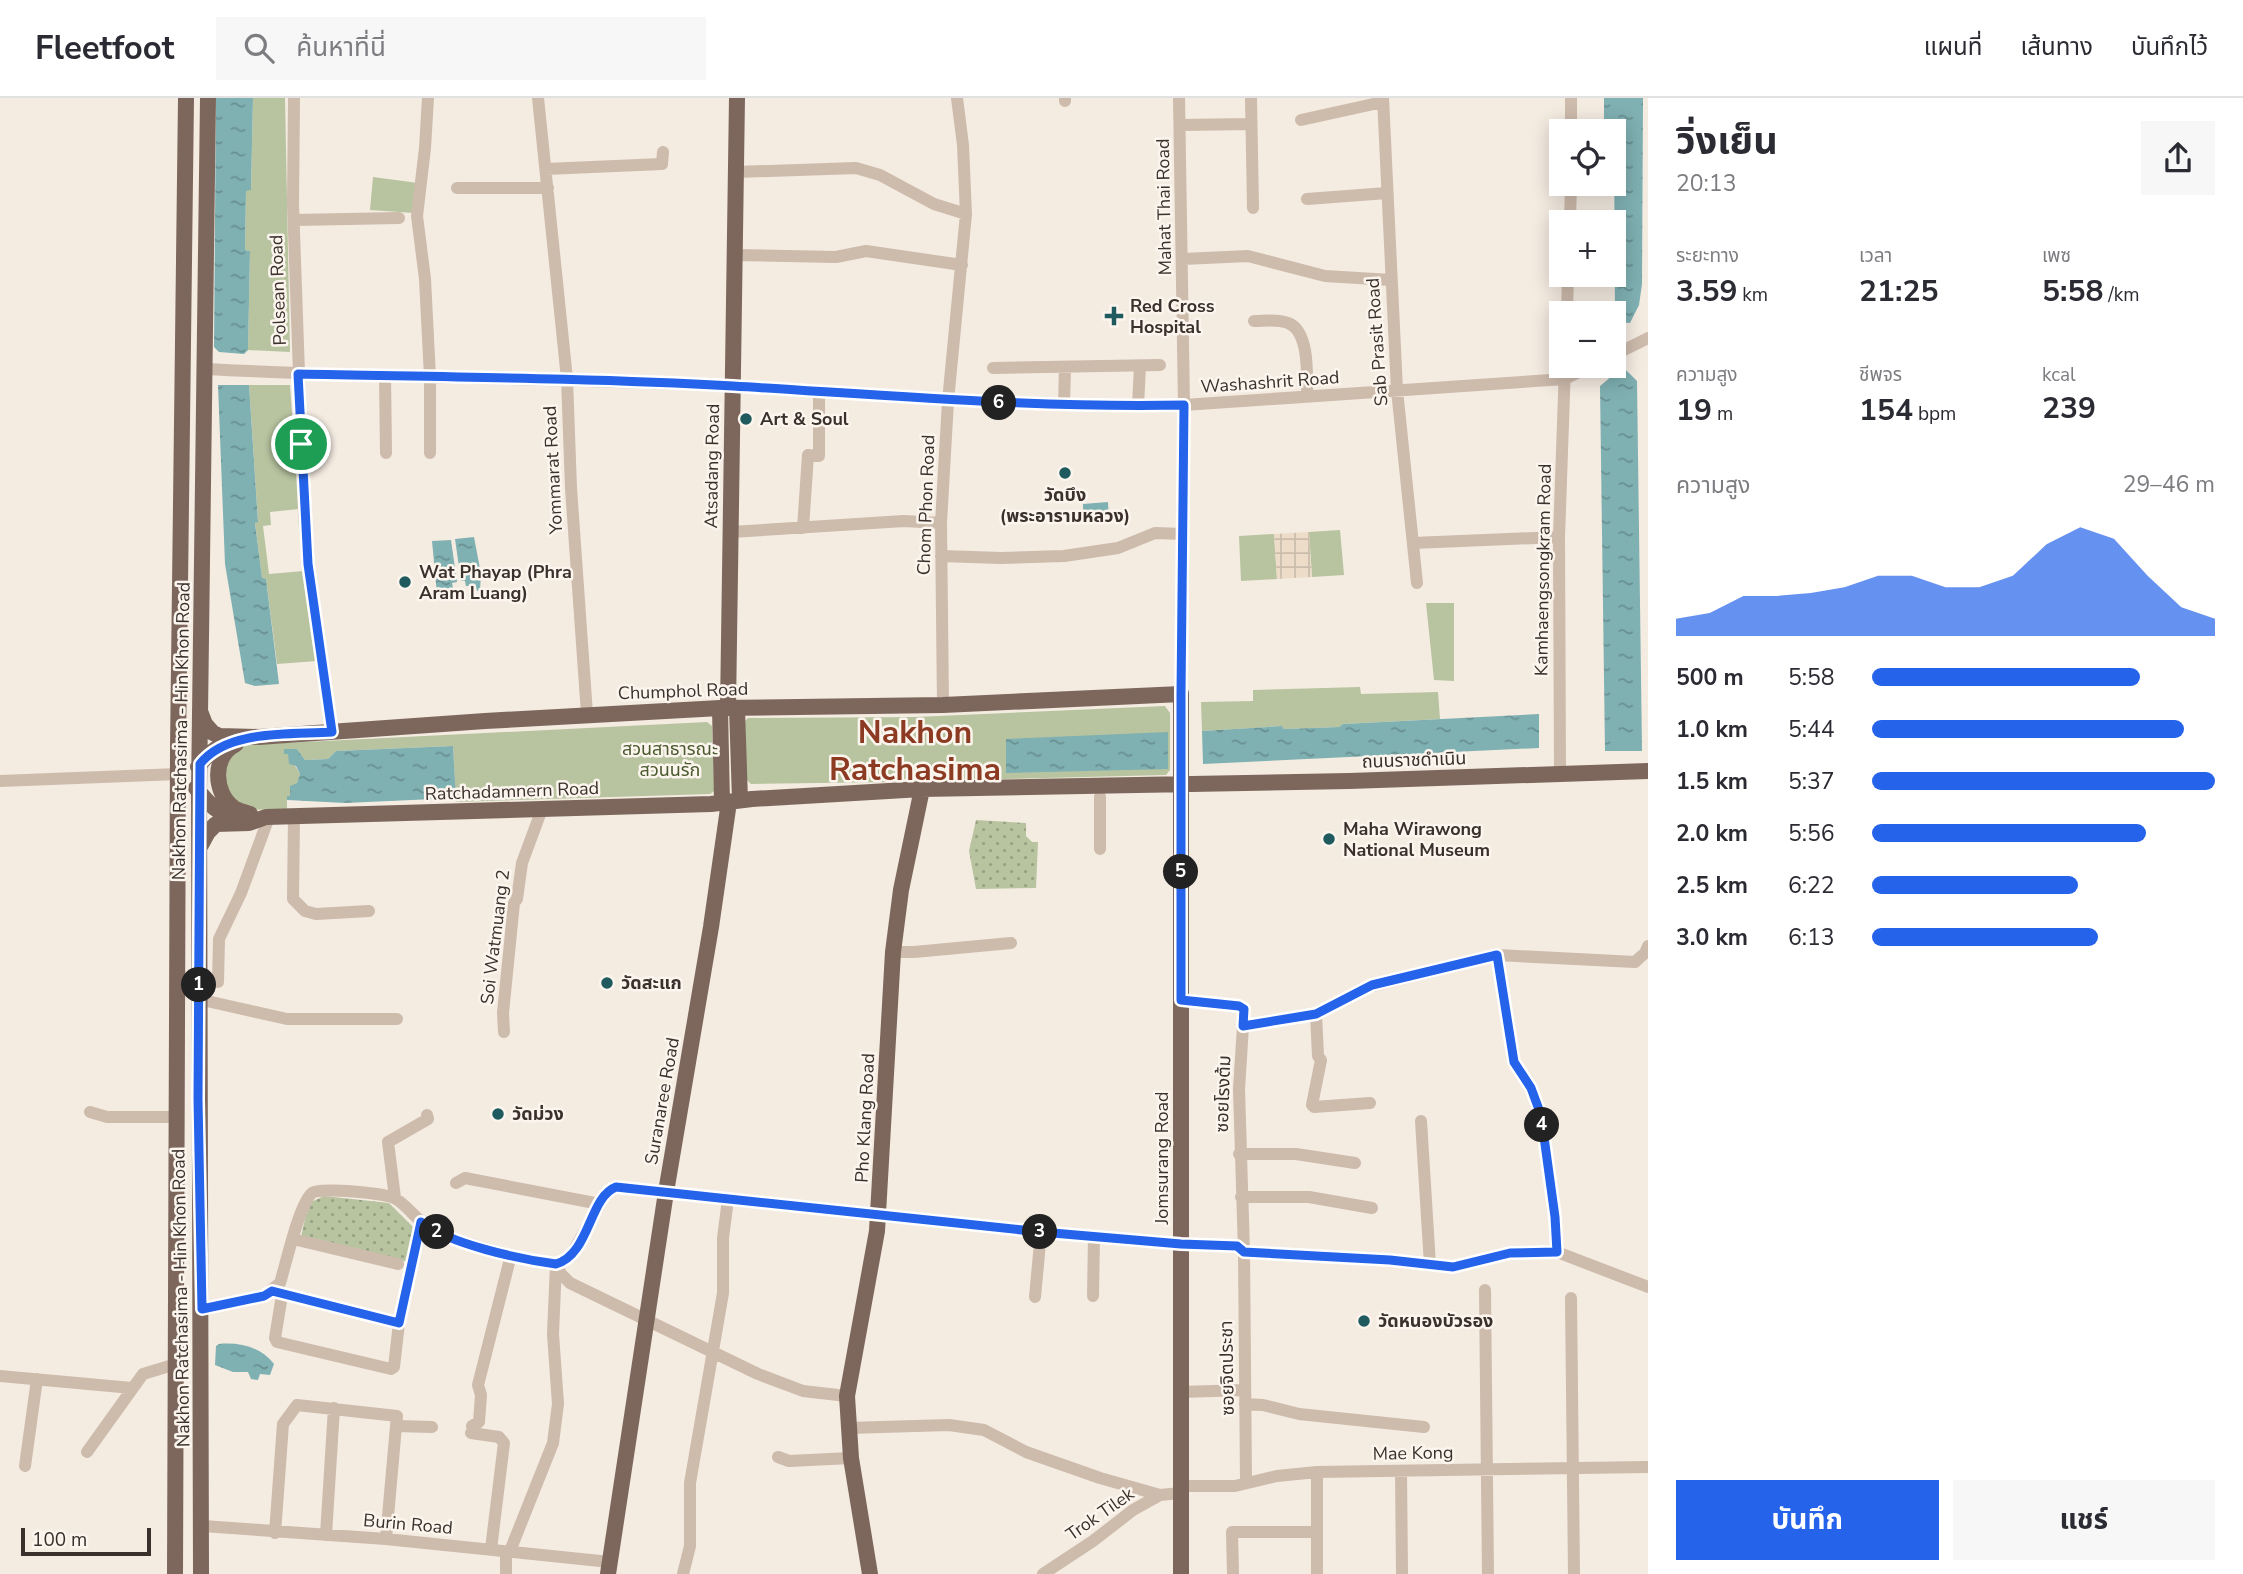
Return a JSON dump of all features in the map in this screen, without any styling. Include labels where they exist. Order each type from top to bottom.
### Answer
[{"type":"main road","name":"Nakhon Ratchasima - Hin Khon Road","points":[[186,98],[178,748],[192,771],[199,810],[203,1526],[201,1574]]},
{"type":"main road","name":"Nakhon Ratchasima - Hin Khon Road","points":[[175,1574],[178,810],[192,771],[201,711],[208,98]]},
{"type":"main road","name":"Atsadang Road","points":[[730,802],[728,708],[737,98]]},
{"type":"main road","points":[[182,368],[205,369]]},
{"type":"main road","name":"Chumphol Road","points":[[201,711],[205,724],[213,733],[220,736],[258,737],[587,714],[728,708],[943,705],[1181,694]]},
{"type":"main road","name":"Jomsurang Road","points":[[1181,694],[1181,1574]]},
{"type":"main road","points":[[192,771],[211,752],[226,743],[258,737]]},
{"type":"main road","points":[[258,737],[227,750],[219,767],[219,783],[232,806],[240,811],[268,817]]},
{"type":"main road","points":[[178,748],[217,810],[231,817],[268,817]]},
{"type":"main road","name":"ถนนราชดำเนิน","points":[[1181,784],[1648,771]]},
{"type":"main road","name":"Ratchadamnern Road","points":[[199,855],[204,839],[216,824],[249,823],[268,817],[730,802],[922,789],[1181,784]]},
{"type":"main road","name":"Pho Klang Road","points":[[870,1574],[851,1458],[848,1396],[878,1216],[893,952],[901,890],[922,789]]},
{"type":"main road","name":"Suranaree Road","points":[[609,1568],[666,1192],[730,802]]},
{"type":"main road","points":[[178,810],[199,810]]},
{"type":"main road","points":[[176,1525],[203,1526]]},
{"type":"street","name":"Polsean Road","points":[[294,98],[298,374],[308,564],[332,732]]},
{"type":"street","points":[[428,98],[417,216],[425,279],[430,377],[430,453]]},
{"type":"street","name":"Yommarat Road","points":[[538,98],[566,379],[587,714]]},
{"type":"street","name":"Chom Phon Road","points":[[943,705],[941,523],[948,401],[966,214],[963,145],[957,98]]},
{"type":"street","name":"Mahat Thai Road","points":[[1179,98],[1184,405],[1181,694]]},
{"type":"street","points":[[1572,98],[1572,119]]},
{"type":"street","points":[[1251,99],[1252,208]]},
{"type":"street","points":[[1301,120],[1383,100]]},
{"type":"street","name":"Sab Prasit Road","points":[[1383,100],[1397,390],[1417,583]]},
{"type":"street","points":[[1180,125],[1251,124]]},
{"type":"street","points":[[546,169],[662,164],[663,152]]},
{"type":"street","points":[[736,172],[856,167],[880,175],[934,204],[966,214]]},
{"type":"street","points":[[457,188],[548,188]]},
{"type":"street","points":[[1307,199],[1387,193]]},
{"type":"street","points":[[294,220],[399,218]]},
{"type":"street","points":[[735,255],[836,257],[866,251],[962,265]]},
{"type":"street","points":[[1183,258],[1248,256],[1325,276],[1391,280]]},
{"type":"street","points":[[1254,321],[1283,321],[1294,326],[1306,357],[1307,397]]},
{"type":"street","points":[[1626,349],[1648,338]]},
{"type":"street","points":[[993,368],[1160,365]]},
{"type":"street","points":[[1138,406],[1140,366]]},
{"type":"street","points":[[1064,405],[1065,367]]},
{"type":"street","name":"Washashrit Road","points":[[205,369],[298,374],[566,379],[732,386],[948,401],[1138,406],[1397,390],[1549,374]]},
{"type":"street","points":[[385,376],[386,453]]},
{"type":"street","name":"Kamhaengsongkram Road","points":[[1560,774],[1559,537],[1565,378]]},
{"type":"street","points":[[803,528],[808,455],[818,456],[820,392]]},
{"type":"street","points":[[730,532],[904,521],[941,523]]},
{"type":"street","points":[[941,556],[1064,556],[1118,548],[1156,533],[1183,534]]},
{"type":"street","points":[[1413,544],[1559,537]]},
{"type":"street","points":[[0,781],[192,771]]},
{"type":"street","points":[[1100,797],[1100,849]]},
{"type":"street","name":"Soi Watmuang 2","points":[[504,1032],[503,1013],[513,903],[517,899],[522,863],[542,809]]},
{"type":"street","points":[[218,982],[219,939],[241,893],[268,817]]},
{"type":"street","points":[[294,817],[293,899],[305,911],[316,914],[369,911]]},
{"type":"street","points":[[199,939],[219,939]]},
{"type":"street","points":[[893,952],[1010,943]]},
{"type":"street","points":[[1181,1000],[1239,1006],[1244,1009],[1243,1026],[1316,1014],[1372,985],[1497,955],[1635,962],[1647,951]]},
{"type":"street","points":[[1497,955],[1514,1062],[1531,1088],[1541,1115],[1557,1252]]},
{"type":"street","points":[[198,999],[287,1019],[397,1019]]},
{"type":"street","points":[[1316,1014],[1318,1055],[1321,1060],[1312,1104],[1314,1107],[1370,1103]]},
{"type":"street","name":"ซอยโรงต้ม","points":[[1243,1026],[1239,1154],[1244,1252]]},
{"type":"street","points":[[90,1112],[107,1117],[175,1117]]},
{"type":"street","points":[[395,1198],[388,1142],[428,1119],[427,1115]]},
{"type":"street","points":[[1421,1121],[1430,1265]]},
{"type":"street","points":[[1239,1154],[1296,1154],[1355,1163]]},
{"type":"street","points":[[456,1182],[465,1178],[600,1204]]},
{"type":"street","points":[[556,1264],[573,1252],[606,1193],[616,1187],[1041,1232],[1237,1246],[1244,1252],[1390,1260],[1453,1267],[1510,1253],[1557,1252],[1648,1287]]},
{"type":"street","points":[[421,1222],[399,1323],[394,1367],[386,1369],[276,1342],[277,1293],[302,1208],[316,1190],[395,1198],[421,1222],[443,1235],[511,1255],[556,1264],[570,1283],[712,1354],[803,1391],[848,1396]]},
{"type":"street","points":[[1241,1197],[1308,1197],[1372,1208]]},
{"type":"street","points":[[683,1574],[690,1546],[690,1483],[723,1293],[723,1238],[728,1199]]},
{"type":"street","points":[[1035,1297],[1041,1232]]},
{"type":"street","points":[[1093,1296],[1094,1237]]},
{"type":"street","points":[[293,1239],[398,1264]]},
{"type":"street","name":"ซอยจิตประชา","points":[[1244,1252],[1246,1482]]},
{"type":"street","points":[[491,1549],[504,1443],[499,1437],[472,1429],[479,1422],[481,1395],[478,1385],[511,1255]]},
{"type":"street","points":[[506,1574],[508,1551],[553,1443],[558,1404],[553,1334],[556,1264]]},
{"type":"street","points":[[1485,1290],[1488,1574]]},
{"type":"street","points":[[202,1309],[277,1293],[399,1323]]},
{"type":"street","points":[[1571,1298],[1574,1574]]},
{"type":"street","points":[[87,1452],[143,1374],[176,1364]]},
{"type":"street","points":[[0,1376],[132,1388]]},
{"type":"street","points":[[25,1466],[37,1379]]},
{"type":"street","points":[[1181,1392],[1245,1390]]},
{"type":"street","points":[[1245,1404],[1263,1405],[1299,1414],[1423,1427]]},
{"type":"street","points":[[275,1533],[283,1424],[297,1405],[397,1416],[386,1539]]},
{"type":"street","points":[[326,1535],[334,1408]]},
{"type":"street","points":[[848,1428],[949,1425],[984,1430],[1026,1452],[1100,1478],[1160,1495]]},
{"type":"street","points":[[396,1426],[432,1427]]},
{"type":"street","points":[[778,1457],[789,1461],[851,1458]]},
{"type":"street","name":"Mae Kong","points":[[1181,1490],[1236,1486],[1278,1476],[1317,1472],[1648,1466]]},
{"type":"street","points":[[1401,1471],[1402,1574]]},
{"type":"street","points":[[1317,1472],[1317,1574]]},
{"type":"street","name":"Trok Tilek","points":[[1043,1574],[1133,1510],[1160,1495],[1181,1490]]},
{"type":"street","name":"Burin Road","points":[[203,1526],[491,1549],[609,1568]]},
{"type":"street","points":[[1233,1574],[1232,1532],[1317,1532]]},
{"type":"green space","points":[[253,98],[285,98],[290,352],[248,350],[250,251],[245,250],[246,190],[251,190]]},
{"type":"green space","points":[[373,177],[418,183],[414,213],[370,210]]},
{"type":"green space","points":[[249,385],[290,385],[299,509],[270,512],[271,525],[263,526],[269,574],[304,571],[317,661],[277,664],[266,579],[262,579],[255,522],[258,521]]},
{"type":"green space","points":[[1340,530],[1344,575],[1312,577],[1309,532]]},
{"type":"green space","points":[[1274,534],[1277,579],[1241,581],[1239,536]]},
{"type":"green space","points":[[1426,603],[1454,603],[1454,681],[1434,680]]},
{"type":"green space","points":[[1360,687],[1361,694],[1438,692],[1440,719],[1343,724],[1339,727],[1284,729],[1282,726],[1202,731],[1201,702],[1253,701],[1253,690]]},
{"type":"green space","points":[[1165,706],[1170,713],[1170,770],[1166,775],[751,784],[746,779],[745,721],[748,718],[915,717]]},
{"type":"green space","name":"สวนสาธารณะ สวนนรัก","points":[[707,722],[712,726],[714,791],[710,794],[456,802],[453,746],[336,751],[328,759],[305,760],[297,749],[288,754],[300,774],[290,796],[287,796],[287,809],[246,810],[237,806],[221,777],[233,750],[244,745]]},
{"type":"green space","points":[[976,820],[1026,823],[1026,836],[1032,842],[1038,842],[1036,888],[976,889],[969,851]]},
{"type":"green space","points":[[324,1196],[389,1203],[415,1229],[408,1262],[301,1237],[308,1205]]},
{"type":"shaded area","points":[[1309,532],[1312,577],[1277,579],[1274,534]]},
{"type":"water","points":[[216,98],[253,98],[251,190],[246,191],[245,250],[250,251],[248,350],[244,354],[219,352],[214,347]]},
{"type":"water","points":[[1604,98],[1643,98],[1642,284],[1639,305],[1630,323],[1626,323],[1626,301],[1615,301],[1615,287],[1626,287],[1626,210],[1614,210],[1614,196],[1626,196],[1626,119],[1604,119]]},
{"type":"water","points":[[1626,370],[1637,381],[1642,751],[1605,751],[1600,386],[1610,378],[1626,378]]},
{"type":"water","points":[[218,385],[249,385],[258,522],[255,523],[262,578],[266,579],[279,684],[255,686],[245,683],[225,564]]},
{"type":"water","points":[[1108,502],[1109,521],[1083,523],[1083,504]]},
{"type":"water","points":[[474,537],[481,574],[480,590],[477,591],[476,586],[466,586],[465,581],[461,581],[455,539]]},
{"type":"water","points":[[451,540],[457,582],[452,583],[453,588],[443,589],[443,594],[437,594],[432,541]]},
{"type":"water","points":[[1539,714],[1539,748],[1203,764],[1202,731],[1282,726],[1284,729],[1339,727],[1343,724]]},
{"type":"water","points":[[1168,732],[1168,769],[1006,773],[1006,739]]},
{"type":"water","points":[[453,746],[456,798],[345,803],[287,800],[290,786],[297,783],[300,774],[296,766],[289,764],[288,754],[284,754],[284,749],[297,749],[305,760],[328,759],[336,751]]},
{"type":"water","points":[[242,1345],[263,1353],[274,1364],[270,1375],[260,1374],[258,1380],[251,1379],[248,1372],[233,1372],[215,1365],[216,1346]]},
{"type":"place","name":"Red Cross Hospital","points":[[1114,316]]},
{"type":"place","name":"Art & Soul","points":[[746,419]]},
{"type":"place","name":"วัดบึง (พระอารามหลวง)","points":[[1065,473]]},
{"type":"place","name":"Wat Phayap (Phra Aram Luang)","points":[[405,582]]},
{"type":"place","name":"Maha Wirawong National Museum","points":[[1329,839]]},
{"type":"place","name":"วัดสะแก","points":[[607,983]]},
{"type":"place","name":"วัดม่วง","points":[[498,1114]]},
{"type":"place","name":"วัดหนองบัวรอง","points":[[1364,1321]]},
{"type":"district","name":"Nakhon Ratchasima","points":[[915,750]]},
{"type":"route","points":[[298,374],[597,380],[948,401],[1184,405],[1180,773],[1181,1000],[1239,1006],[1244,1009],[1243,1026],[1316,1014],[1372,985],[1497,955],[1514,1062],[1531,1088],[1541,1115],[1557,1252],[1510,1253],[1453,1267],[1390,1260],[1244,1252],[1237,1246],[1041,1232],[616,1187],[606,1193],[573,1252],[556,1264],[511,1255],[443,1235],[421,1222],[399,1323],[272,1291],[264,1296],[202,1309],[198,1099],[200,764],[217,747],[230,741],[332,732],[308,564],[301,444],[298,374]]}]
